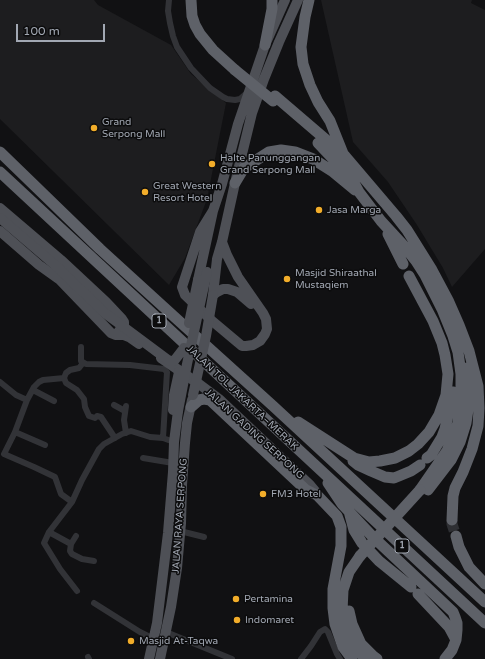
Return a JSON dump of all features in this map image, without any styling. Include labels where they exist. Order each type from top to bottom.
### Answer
[{"type":"highway","points":[[191,0],[192,16],[195,25],[205,42],[344,156],[408,230],[448,300],[469,352],[478,386],[479,408],[478,426],[472,449],[453,496],[452,520]]},
{"type":"highway","points":[[197,0],[199,19],[205,33],[236,67]]},
{"type":"highway","points":[[265,45],[272,9],[272,0]]},
{"type":"highway","points":[[309,0],[301,47],[304,64],[310,85],[318,102],[330,121],[344,156]]},
{"type":"highway","points":[[274,98],[293,119],[329,153],[352,179],[359,192],[381,221],[416,261],[442,309],[453,336],[461,374],[461,395],[458,423],[447,451],[422,493]]},
{"type":"highway","points":[[234,183],[244,168],[269,152],[281,150],[295,152],[313,160],[332,171],[354,190],[359,192]]},
{"type":"highway","name":"JALAN TOL JAKARTA–MERAK","points":[[0,152],[100,249],[272,405],[485,602]]},
{"type":"highway","name":"JALAN TOL JAKARTA–MERAK","points":[[0,172],[485,623]]},
{"type":"highway","points":[[381,221],[403,264]]},
{"type":"highway","points":[[272,405],[354,458],[369,462],[380,462],[395,458],[418,444],[429,432],[439,415],[446,395],[448,374],[442,343],[433,321],[409,276]]},
{"type":"highway","points":[[341,450],[358,465],[385,477],[394,478],[411,471],[424,461],[438,445],[444,433],[454,380],[450,342],[442,309]]},
{"type":"highway","points":[[366,659],[356,649],[346,629],[342,611],[343,590],[350,572],[451,460],[460,442],[466,423],[469,403],[469,382],[459,325]]},
{"type":"highway","points":[[191,407],[199,400],[210,400],[306,490],[317,495],[336,516],[341,527],[341,546],[333,589],[333,608],[335,624],[343,647],[352,659]]},
{"type":"highway","points":[[319,469],[342,504],[372,536],[453,612],[457,623],[456,640],[452,650],[445,659]]},
{"type":"highway","points":[[349,511],[354,530],[362,543],[415,591],[449,627],[456,640]]},
{"type":"highway","points":[[456,536],[469,567],[485,584]]},
{"type":"highway","points":[[363,558],[355,575],[350,592],[349,609],[352,624],[361,644],[377,659]]},
{"type":"main road","points":[[178,413],[190,372],[208,273],[212,243],[209,234],[214,211],[238,124],[265,45],[285,0]]},
{"type":"main road","points":[[178,413],[174,395],[184,348],[208,273],[217,259],[222,242],[234,183],[252,113],[279,42],[298,0]]},
{"type":"main road","points":[[0,208],[61,260],[106,302],[122,319],[124,326],[115,332],[100,322]]},
{"type":"main road","points":[[214,211],[200,232],[182,287],[185,295],[211,320],[242,346],[253,345],[258,343],[263,338],[267,330],[266,319],[238,278],[222,242]]},
{"type":"main road","points":[[0,218],[54,265],[106,314],[168,360],[174,361],[184,348]]},
{"type":"main road","name":"JALAN GADING SERPONG","points":[[0,231],[39,265],[60,280],[111,333],[129,337],[219,399],[310,485],[317,495]]},
{"type":"main road","name":"JALAN RAYA SERPONG","points":[[160,659],[171,608],[177,568],[187,423],[206,336],[213,295],[208,273]]},
{"type":"main road","points":[[213,295],[217,292],[228,289],[237,292],[248,301],[257,312],[260,322],[260,330],[257,336],[246,342],[236,341]]},
{"type":"main road","name":"JALAN RAYA SERPONG","points":[[149,659],[158,623],[168,540],[174,442],[178,413]]},
{"type":"main road","name":"JALAN RAYA SERPONG","points":[[178,413],[185,443]]},
{"type":"street","points":[[170,0],[168,11],[173,36],[177,47],[191,68],[210,88],[227,99],[235,100],[250,91]]},
{"type":"street","points":[[80,347],[81,361],[83,363]]},
{"type":"street","points":[[83,363],[79,368],[70,370],[66,373],[64,378],[66,384],[77,390],[84,399],[85,407],[89,416],[95,418],[97,416],[100,417],[115,438]]},
{"type":"street","points":[[83,363],[130,365],[165,370],[167,372],[163,438]]},
{"type":"street","points":[[64,378],[41,381],[34,387],[4,454],[34,466],[55,477],[61,494],[72,502]]},
{"type":"street","points":[[0,382],[16,395],[27,400]]},
{"type":"street","points":[[33,390],[54,401]]},
{"type":"street","points":[[114,406],[126,408],[124,420],[126,432]]},
{"type":"street","points":[[77,591],[60,569],[44,543],[49,532],[72,502],[98,449],[126,432],[131,431],[174,442]]},
{"type":"street","points":[[15,432],[45,445]]},
{"type":"street","points":[[143,458],[173,468]]},
{"type":"street","points":[[180,531],[204,537]]},
{"type":"street","points":[[49,532],[71,544]]},
{"type":"street","points":[[76,536],[71,544],[70,551],[72,554],[82,559],[94,561]]},
{"type":"street","points":[[94,603],[140,632],[154,639]]},
{"type":"street","points":[[301,659],[320,632],[325,629],[328,632],[340,659]]},
{"type":"street","points":[[166,632],[232,659]]},
{"type":"shaded area","points":[[0,0],[94,0],[98,5],[171,45],[191,74],[226,103],[207,199],[185,258],[169,285],[0,119]]},
{"type":"shaded area","points":[[321,0],[472,0],[471,3],[485,10],[485,249],[452,287],[443,268],[417,225],[388,182],[353,142]]},
{"type":"tunnel","points":[[452,520],[456,536]]},
{"type":"place","name":"Grand Serpong Mall","points":[[94,128]]},
{"type":"place","name":"Halte Panunggangan Grand Serpong Mall","points":[[212,164]]},
{"type":"place","name":"Great Western Resort Hotel","points":[[145,192]]},
{"type":"place","name":"Jasa Marga","points":[[319,210]]},
{"type":"place","name":"Masjid Shiraathal Mustaqiem","points":[[287,279]]},
{"type":"place","name":"FM3 Hotel","points":[[263,494]]},
{"type":"place","name":"Pertamina","points":[[236,599]]},
{"type":"place","name":"Indomaret","points":[[237,620]]},
{"type":"place","name":"Masjid At-Taqwa","points":[[131,641]]}]
